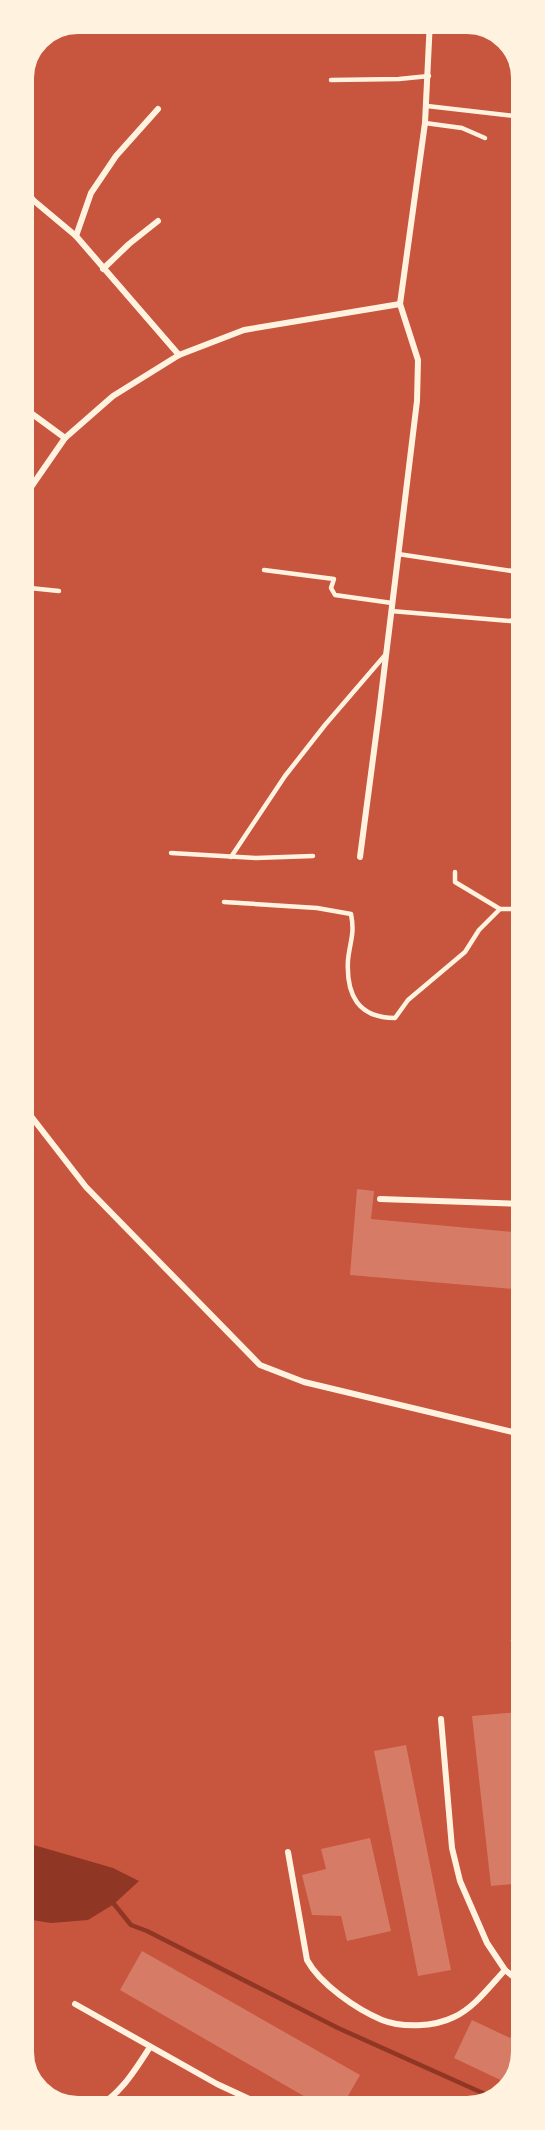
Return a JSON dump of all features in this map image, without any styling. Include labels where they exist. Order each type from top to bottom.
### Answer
[{"type":"street","points":[[360,857],[417,400],[418,360],[400,304],[427,106],[430,30]]},
{"type":"street","points":[[76,236],[91,193],[116,156],[158,109]]},
{"type":"street","points":[[30,196],[76,236],[179,355]]},
{"type":"street","points":[[104,269],[129,243],[158,221]]},
{"type":"street","points":[[30,488],[64,438],[113,396],[179,355],[244,330],[400,304]]},
{"type":"street","points":[[30,412],[64,438]]},
{"type":"street","points":[[30,1115],[86,1187],[260,1365],[304,1382],[515,1433]]},
{"type":"street","points":[[380,1199],[515,1204]]},
{"type":"street","points":[[441,1719],[452,1848],[460,1881],[487,1943],[505,1970],[515,1978]]},
{"type":"street","points":[[288,1852],[307,1960],[315,1974],[331,1988],[383,2021],[406,2025],[433,2024],[454,2017],[470,2006],[505,1970]]},
{"type":"street","points":[[75,2004],[217,2084],[251,2100]]},
{"type":"street","points":[[110,2100],[130,2080],[150,2047]]},
{"type":"lane","points":[[331,80],[429,76]]},
{"type":"lane","points":[[427,106],[515,116]]},
{"type":"lane","points":[[425,123],[462,128],[484,138]]},
{"type":"lane","points":[[398,554],[515,571]]},
{"type":"lane","points":[[264,570],[334,579],[331,588],[335,595],[392,603]]},
{"type":"lane","points":[[30,588],[59,591]]},
{"type":"lane","points":[[391,611],[510,621],[515,619]]},
{"type":"lane","points":[[231,856],[285,776],[386,653]]},
{"type":"lane","points":[[171,853],[256,858],[313,856]]},
{"type":"lane","points":[[455,872],[454,882],[500,909],[515,909]]},
{"type":"lane","points":[[224,902],[317,908],[351,914],[354,930],[348,959],[349,986],[358,1007],[379,1018],[395,1018],[408,1000],[465,952],[479,930],[500,909]]},
{"type":"shaded area","points":[[30,1844],[113,1868],[139,1881],[114,1904],[88,1920],[51,1923],[30,1920]]},
{"type":"building","points":[[357,1189],[374,1191],[371,1219],[515,1232],[515,1289],[350,1275]]},
{"type":"building","points":[[515,1638],[515,1652],[510,1640]]},
{"type":"building","points":[[515,1712],[515,1884],[491,1886],[472,1716]]},
{"type":"building","points":[[406,1745],[451,1970],[418,1976],[374,1751]]},
{"type":"building","points":[[370,1838],[391,1931],[347,1941],[341,1916],[312,1915],[302,1875],[326,1869],[321,1849]]},
{"type":"building","points":[[142,1951],[360,2075],[346,2100],[311,2100],[120,1990]]},
{"type":"building","points":[[472,2020],[510,2038],[515,2027],[515,2058],[509,2076],[504,2082],[454,2058]]},
{"type":"waterway","points":[[114,1904],[131,1925],[338,2028],[487,2095]]}]
